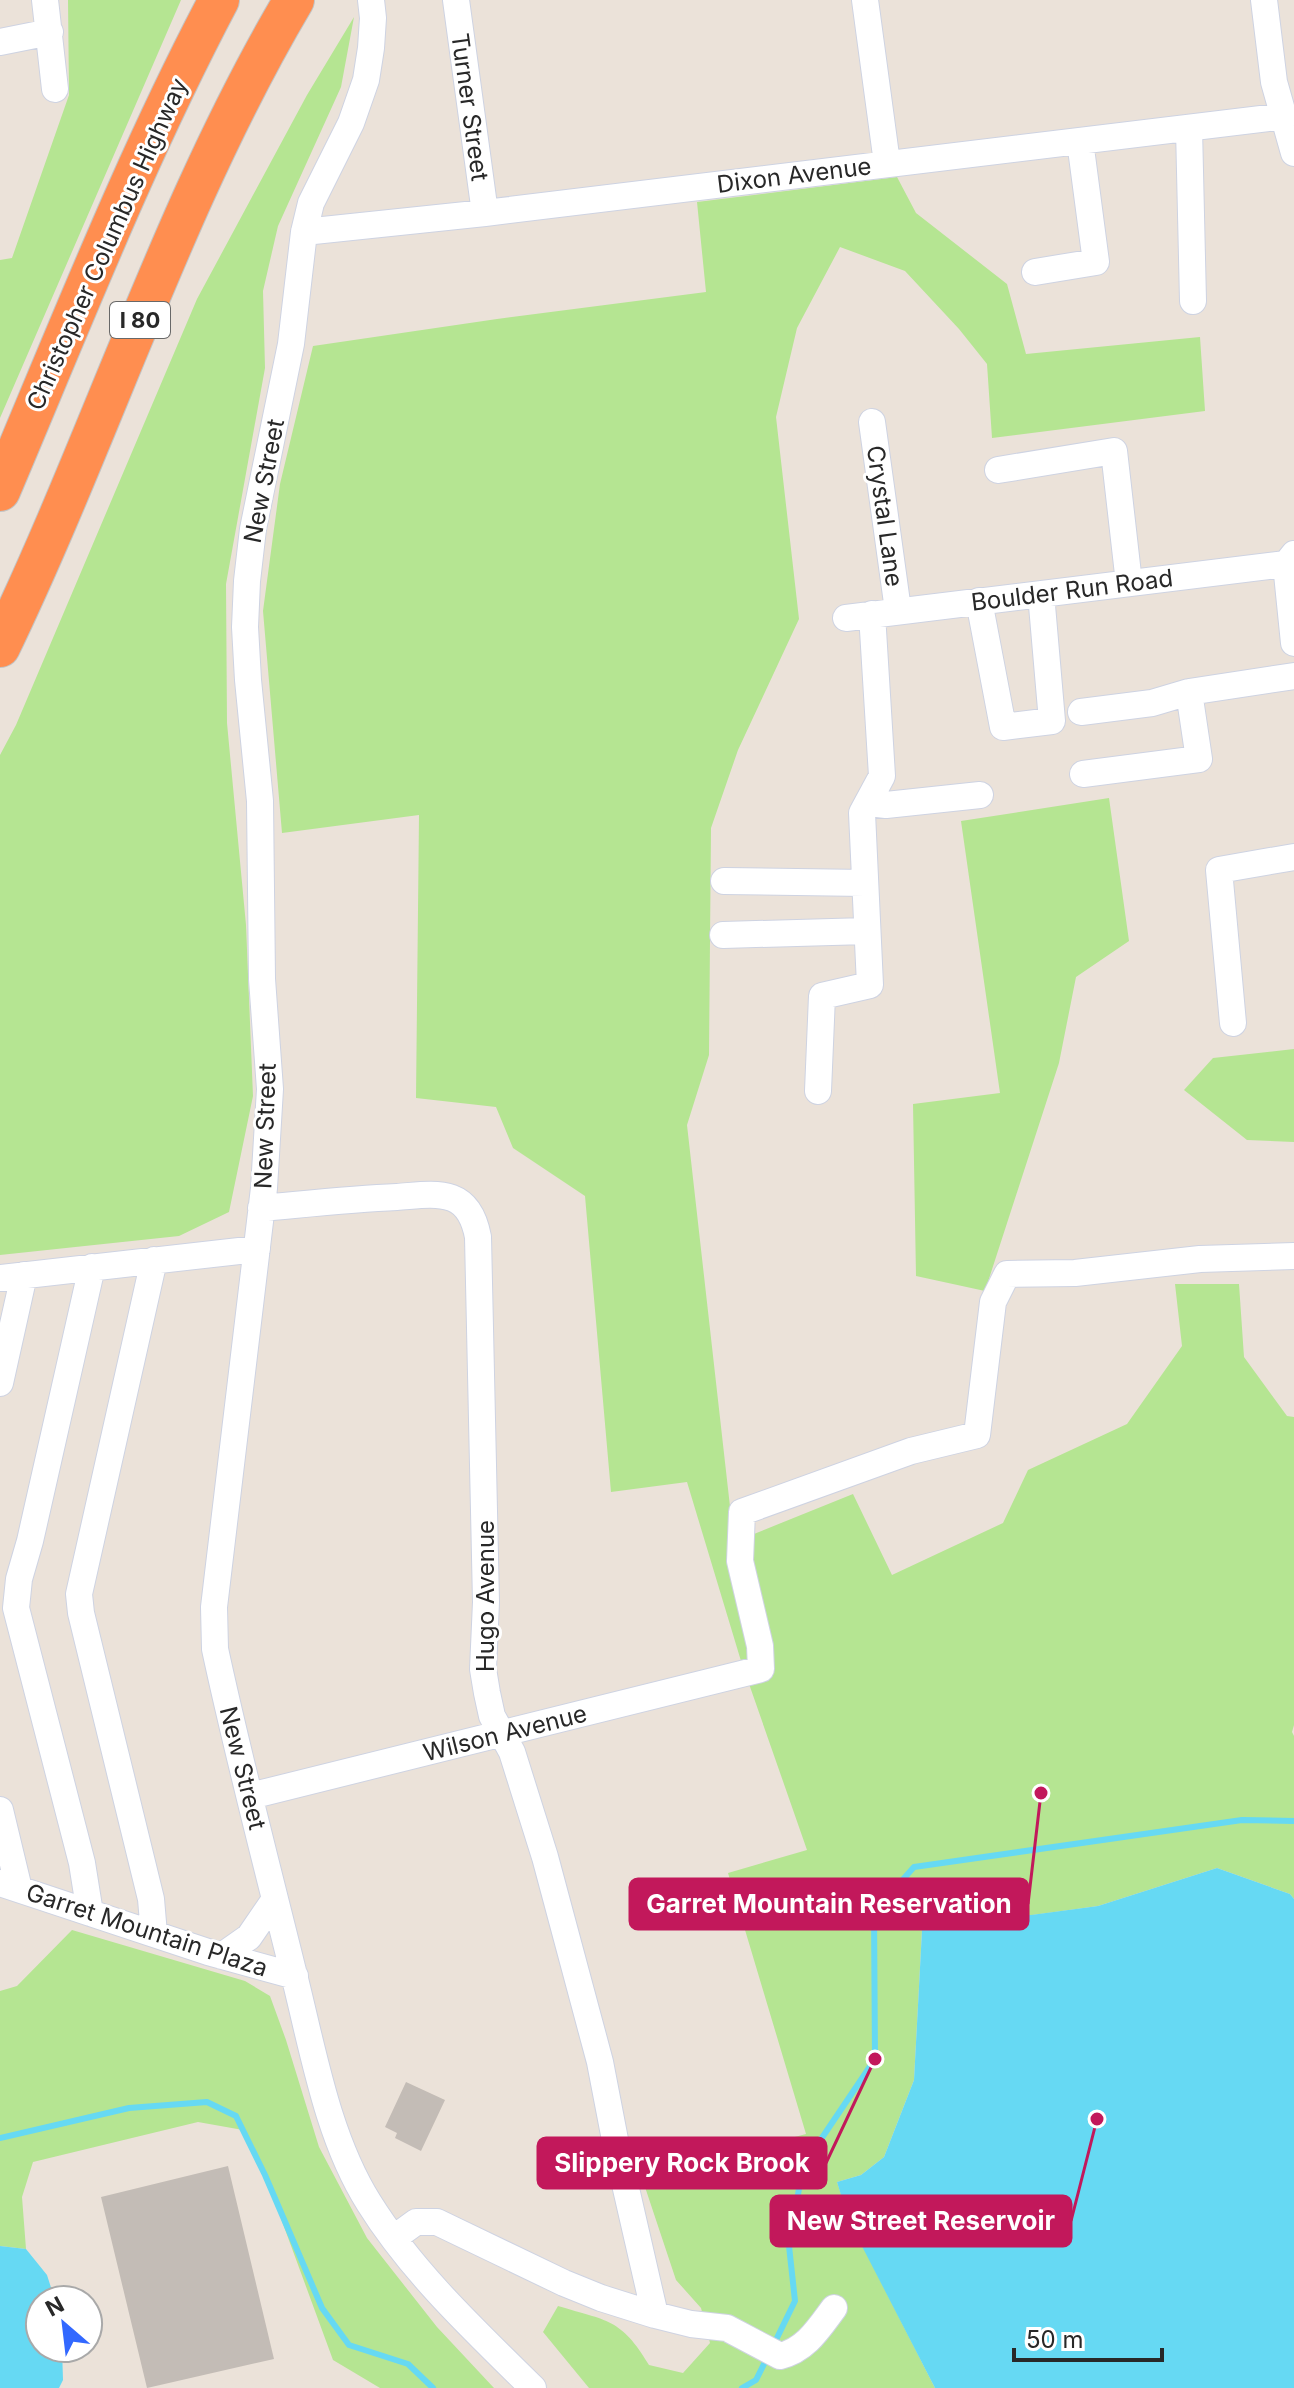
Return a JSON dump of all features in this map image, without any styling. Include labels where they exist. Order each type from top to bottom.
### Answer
[{"type":"highway","name":"Christopher Columbus Highway","points":[[0,491],[129,184],[219,0]]},
{"type":"highway","name":"I 80","points":[[0,647],[49,540],[204,171],[235,106],[294,0]]},
{"type":"street","points":[[45,0],[55,89]]},
{"type":"street","name":"New Street","points":[[371,0],[371,48],[366,80],[351,123],[311,203],[304,232],[291,344],[253,529],[245,627],[260,801],[262,979],[270,1089],[257,1249],[214,1607],[215,1649],[275,1899],[335,2130],[349,2166],[368,2202],[394,2238],[477,2333],[533,2388]]},
{"type":"street","name":"Turner Street","points":[[456,0],[485,213]]},
{"type":"street","points":[[865,0],[887,163]]},
{"type":"street","points":[[1264,0],[1274,82],[1294,153]]},
{"type":"street","points":[[0,42],[50,32]]},
{"type":"street","name":"Dixon Avenue","points":[[304,232],[1285,116]]},
{"type":"street","points":[[1189,128],[1193,301]]},
{"type":"street","points":[[1035,272],[1096,262],[1080,141]]},
{"type":"street","name":"Crystal Lane","points":[[818,1091],[822,996],[870,985],[862,813],[882,776],[885,612],[872,422]]},
{"type":"street","points":[[998,470],[1114,451],[1129,583]]},
{"type":"street","points":[[1290,559],[1294,643]]},
{"type":"street","name":"Boulder Run Road","points":[[846,618],[1129,583],[1290,559]]},
{"type":"street","points":[[979,601],[1003,727],[1052,721],[1041,594]]},
{"type":"street","points":[[1081,712],[1152,703],[1189,692],[1294,676]]},
{"type":"street","points":[[1083,774],[1199,759],[1189,692]]},
{"type":"street","points":[[868,803],[886,805],[980,795]]},
{"type":"street","points":[[1233,1023],[1219,870],[1294,857]]},
{"type":"street","points":[[724,881],[865,883]]},
{"type":"street","points":[[723,935],[867,931]]},
{"type":"street","name":"Hugo Avenue","points":[[261,1208],[431,1195],[452,1198],[460,1203],[476,1225],[486,1602],[483,1669],[492,1716],[512,1752],[545,1857],[600,2062],[655,2315]]},
{"type":"street","points":[[0,1383],[12,1276],[257,1249]]},
{"type":"street","name":"Wilson Avenue","points":[[250,1796],[761,1669],[760,1646],[740,1561],[742,1512],[911,1451],[977,1435],[993,1302],[1007,1274],[1075,1273],[1200,1259],[1294,1256]]},
{"type":"street","points":[[154,1260],[79,1594],[81,1613],[151,1899],[154,1934]]},
{"type":"street","points":[[90,1913],[82,1863],[16,1608],[19,1579],[92,1267]]},
{"type":"street","points":[[0,1810],[10,1886]]},
{"type":"street","name":"Garret Mountain Plaza","points":[[10,1886],[222,1956],[295,1976]]},
{"type":"street","points":[[222,1956],[249,1937],[275,1899]]},
{"type":"street","points":[[394,2238],[416,2222],[437,2222],[601,2298],[691,2324],[727,2328],[780,2356],[792,2353],[812,2339],[834,2308]]},
{"type":"green space","points":[[68,0],[181,0],[0,418],[0,260],[12,258],[69,95]]},
{"type":"green space","points":[[354,17],[341,87],[278,226],[263,291],[265,368],[226,584],[227,723],[246,925],[253,1096],[229,1212],[179,1236],[0,1255],[0,755],[16,725],[197,299],[307,95]]},
{"type":"green space","points":[[897,177],[916,213],[1007,284],[1026,354],[1200,337],[1205,411],[992,438],[987,364],[905,271],[840,247],[797,328],[776,417],[799,619],[738,750],[711,828],[709,1055],[687,1125],[734,1542],[853,1494],[892,1575],[1003,1523],[1028,1470],[1127,1424],[1182,1346],[1175,1284],[1239,1284],[1244,1357],[1287,1416],[1294,1417],[1294,1899],[1290,1894],[1217,1868],[1098,1906],[922,1930],[914,2080],[884,2157],[861,2175],[837,2182],[850,2221],[935,2388],[589,2388],[543,2332],[558,2306],[601,2319],[621,2330],[649,2365],[683,2373],[710,2343],[701,2308],[676,2280],[642,2178],[806,2134],[728,1873],[807,1850],[741,1661],[687,1482],[611,1492],[585,1196],[513,1148],[496,1107],[416,1098],[419,815],[282,833],[263,611],[280,484],[313,346],[706,292],[697,202]]},
{"type":"green space","points":[[1109,798],[1129,941],[1076,977],[1059,1063],[985,1291],[916,1276],[913,1104],[1000,1093],[961,821]]},
{"type":"green space","points":[[1294,1049],[1294,1142],[1247,1140],[1184,1090],[1213,1058]]},
{"type":"green space","points":[[72,1930],[245,1981],[270,1996],[319,2147],[367,2238],[437,2327],[494,2388],[380,2388],[333,2360],[265,2175],[243,2130],[198,2122],[33,2162],[22,2197],[26,2249],[0,2246],[0,1991],[17,1986]]},
{"type":"water","points":[[1217,1868],[1290,1894],[1294,1899],[1294,2388],[935,2388],[849,2221],[837,2182],[861,2175],[884,2157],[914,2080],[922,1930],[940,1915],[1031,1915],[1098,1906]]},
{"type":"water","points":[[0,2246],[26,2249],[47,2275],[50,2284],[24,2284],[24,2364],[62,2364],[63,2380],[59,2388],[0,2388]]},
{"type":"building","points":[[406,2082],[445,2100],[421,2151],[395,2138],[397,2133],[385,2127]]},
{"type":"building","points":[[228,2166],[274,2359],[147,2388],[101,2197]]},
{"type":"waterway","points":[[774,2344],[795,2301],[789,2246],[803,2166],[875,2059],[874,1912],[914,1867],[1242,1820],[1294,1821]]},
{"type":"waterway","points":[[0,2138],[129,2108],[207,2102],[236,2116],[322,2308],[349,2345],[408,2364],[433,2388]]},
{"type":"waterway","points":[[742,2388],[756,2380],[767,2358]]},
{"type":"place","name":"Garret Mountain Reservation","points":[[1041,1793]]},
{"type":"place","name":"Slippery Rock Brook","points":[[875,2059]]},
{"type":"place","name":"New Street Reservoir","points":[[1097,2119]]}]
